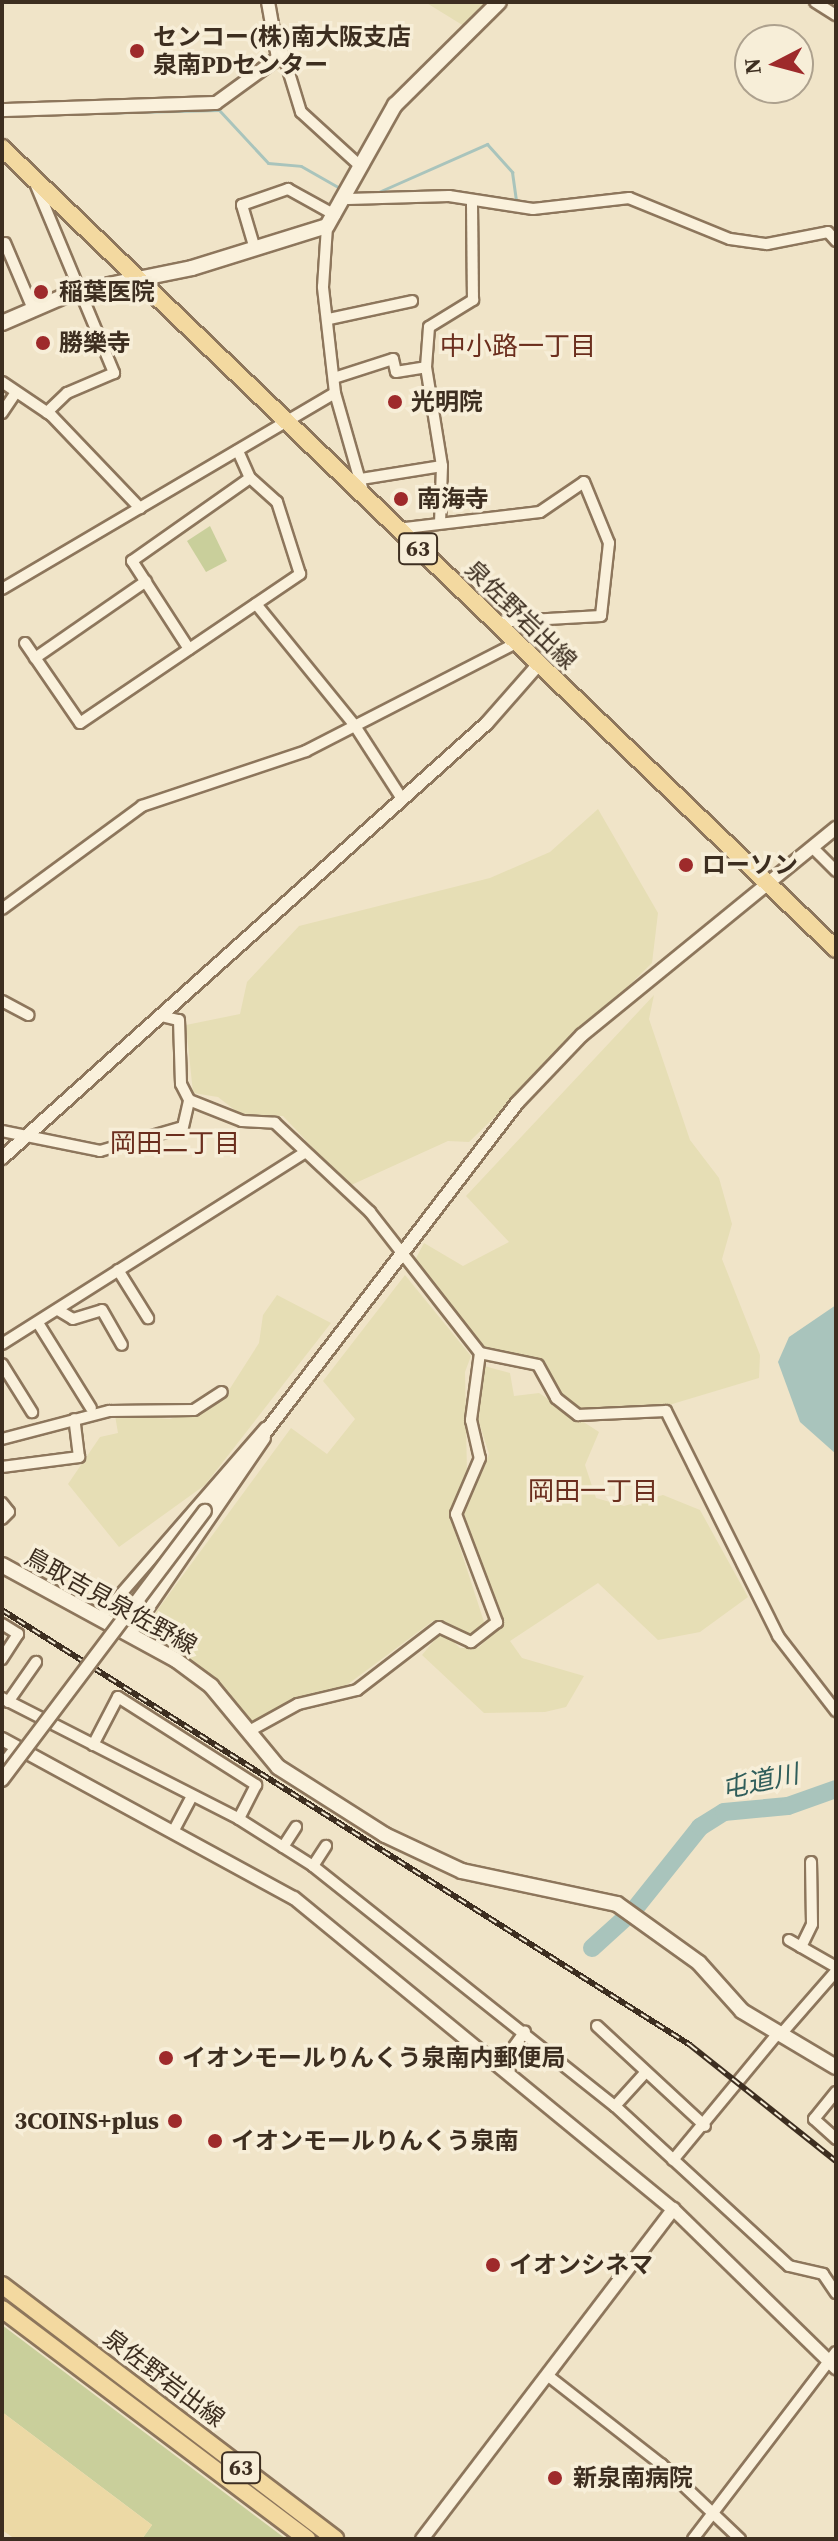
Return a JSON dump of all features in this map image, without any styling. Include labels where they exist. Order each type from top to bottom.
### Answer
[{"type":"main road","points":[[2,323],[83,289],[140,281],[255,249],[331,221],[348,199],[359,165],[395,105],[499,2]]},
{"type":"main road","name":"泉佐野岩出線","points":[[2,148],[283,422],[836,949]]},
{"type":"main road","name":"鳥取吉見泉佐野線","points":[[2,1565],[131,1634],[211,1686],[278,1767],[385,1835],[462,1871],[617,1904],[699,1963],[742,2011],[836,2067]]},
{"type":"main road","name":"泉佐野岩出線","points":[[2,2285],[335,2539]]},
{"type":"main road","name":"泉佐野岩出線","points":[[2,2309],[307,2539]]},
{"type":"street","points":[[268,2],[301,112],[359,165]]},
{"type":"street","points":[[815,2],[836,15]]},
{"type":"street","points":[[2,110],[216,103],[282,50]]},
{"type":"street","points":[[35,179],[83,289],[114,373],[67,393],[47,412]]},
{"type":"street","points":[[255,249],[242,205],[288,189],[331,221],[329,319],[335,393],[364,497]]},
{"type":"street","points":[[348,199],[472,200],[533,209],[629,198],[730,239],[767,244],[828,232],[836,241]]},
{"type":"street","points":[[440,522],[442,466],[426,367],[429,327],[473,300],[472,200]]},
{"type":"street","points":[[5,243],[33,309]]},
{"type":"street","points":[[329,319],[412,301]]},
{"type":"street","points":[[334,378],[393,359],[396,372],[426,367]]},
{"type":"street","points":[[2,382],[14,395],[47,412],[140,508]]},
{"type":"street","points":[[2,589],[335,393]]},
{"type":"street","points":[[2,413],[14,395]]},
{"type":"street","points":[[25,643],[80,723],[300,574],[277,502],[250,478],[238,451]]},
{"type":"street","points":[[361,479],[442,466]]},
{"type":"street","points":[[189,649],[132,561],[250,478]]},
{"type":"street","points":[[397,529],[540,512],[584,482],[590,489],[609,543],[601,616],[494,622]]},
{"type":"street","points":[[35,658],[146,581]]},
{"type":"street","points":[[256,604],[355,726],[402,799]]},
{"type":"street","points":[[2,909],[142,806],[306,751],[516,643]]},
{"type":"street","points":[[2,1158],[402,799],[538,665]]},
{"type":"street","points":[[2,1780],[402,1250],[548,1068],[836,828]]},
{"type":"street","points":[[812,847],[836,871]]},
{"type":"street","points":[[2,1001],[28,1015]]},
{"type":"street","points":[[2,1131],[87,1150],[117,1148],[183,1127],[189,1100],[180,1076],[179,1020],[161,1016]]},
{"type":"street","points":[[189,1100],[242,1121],[275,1123],[402,1250],[480,1353],[538,1365],[556,1398],[578,1415],[666,1411],[778,1636],[836,1711]]},
{"type":"street","points":[[2,1344],[303,1154]]},
{"type":"street","points":[[118,1270],[148,1318]]},
{"type":"street","points":[[58,1310],[73,1319],[102,1310],[122,1345]]},
{"type":"street","points":[[38,1323],[91,1408]]},
{"type":"street","points":[[249,1731],[298,1704],[357,1690],[439,1627],[471,1642],[497,1622],[456,1514],[480,1458],[471,1420],[480,1353]]},
{"type":"street","points":[[2,1364],[32,1412]]},
{"type":"street","points":[[2,1439],[109,1411],[177,1413],[222,1392]]},
{"type":"street","points":[[3,1463],[79,1457],[74,1419]]},
{"type":"street","points":[[100,1618],[248,1440],[270,1425]]},
{"type":"street","points":[[131,1634],[259,1453],[270,1425]]},
{"type":"street","points":[[2,1503],[9,1512],[2,1519]]},
{"type":"street","points":[[2,1624],[18,1634],[2,1659]]},
{"type":"street","points":[[36,1662],[5,1700],[239,1819],[313,1866],[525,2031],[615,2106],[789,2266],[823,2274],[836,2293]]},
{"type":"street","points":[[93,1745],[118,1697],[256,1785],[239,1819]]},
{"type":"street","points":[[2,1739],[294,1898],[502,2063],[673,2209],[834,2360],[693,2539]]},
{"type":"street","points":[[2,1765],[16,1747]]},
{"type":"street","points":[[174,1830],[192,1796]]},
{"type":"street","points":[[283,1847],[296,1827]]},
{"type":"street","points":[[313,1866],[326,1846]]},
{"type":"street","points":[[801,1947],[812,1924],[811,1862]]},
{"type":"street","points":[[673,2160],[836,1969],[789,1940]]},
{"type":"street","points":[[597,2026],[705,2126]]},
{"type":"street","points":[[502,2063],[525,2031]]},
{"type":"street","points":[[615,2106],[645,2073]]},
{"type":"street","points":[[836,2092],[814,2119],[836,2139]]},
{"type":"street","points":[[422,2539],[673,2209]]},
{"type":"street","points":[[547,2375],[715,2510],[740,2539]]},
{"type":"shaded area","points":[[425,2],[493,2],[464,26]]},
{"type":"shaded area","points":[[598,809],[658,913],[652,963],[469,1142],[448,1141],[349,1186],[283,1116],[240,1114],[218,1097],[193,1093],[186,1025],[240,1014],[247,982],[299,926],[490,878],[550,852]]},
{"type":"shaded area","points":[[654,995],[649,1019],[690,1140],[719,1178],[732,1224],[722,1259],[760,1355],[759,1378],[669,1405],[589,1414],[562,1396],[534,1357],[481,1347],[415,1260],[424,1243],[463,1266],[509,1242],[466,1196]]},
{"type":"shaded area","points":[[405,1275],[471,1356],[465,1372],[467,1474],[449,1514],[486,1628],[470,1635],[433,1621],[340,1690],[305,1695],[250,1724],[220,1685],[142,1631],[291,1428],[327,1454],[355,1419],[323,1381]]},
{"type":"shaded area","points":[[277,1295],[331,1323],[205,1485],[119,1547],[68,1484],[100,1437],[118,1433],[115,1415],[170,1419],[222,1401],[259,1343],[263,1315]]},
{"type":"shaded area","points":[[484,1366],[510,1373],[514,1396],[539,1393],[599,1432],[585,1465],[596,1498],[624,1506],[663,1495],[700,1510],[748,1597],[700,1632],[658,1640],[598,1583],[510,1641],[522,1658],[584,1676],[566,1707],[545,1712],[484,1713],[422,1655],[442,1631],[460,1648],[478,1648],[503,1625],[463,1511],[489,1454],[478,1419]]},
{"type":"green space","points":[[210,526],[227,561],[206,572],[187,541]]},
{"type":"green space","points":[[2,2325],[286,2539],[142,2539],[152,2525],[2,2412]]},
{"type":"sand","points":[[2,2412],[152,2525],[142,2539],[15,2539],[2,2530]]},
{"type":"water","points":[[836,1305],[836,1454],[800,1422],[778,1362],[789,1337]]},
{"type":"waterway","points":[[89,113],[219,110],[268,163],[301,166],[343,190]]},
{"type":"waterway","points":[[374,194],[487,144],[512,172],[516,202]]},
{"type":"waterway","points":[[558,201],[610,195]]},
{"type":"waterway","name":"屯道川","points":[[637,1906],[700,1827],[724,1812],[788,1806],[836,1789]]},
{"type":"waterway","name":"屯道川","points":[[592,1948],[624,1919]]},
{"type":"railway","points":[[2,1610],[690,2045],[836,2161]]},
{"type":"place","name":"センコー(株)南大阪支店 泉南PDセンター","points":[[137,51]]},
{"type":"place","name":"稲葉医院","points":[[41,292]]},
{"type":"place","name":"勝樂寺","points":[[43,343]]},
{"type":"place","name":"光明院","points":[[395,402]]},
{"type":"place","name":"南海寺","points":[[401,499]]},
{"type":"place","name":"ローソン","points":[[686,865]]},
{"type":"place","name":"イオンモールりんくう泉南内郵便局","points":[[166,2058]]},
{"type":"place","name":"3COINS+plus","points":[[175,2121]]},
{"type":"place","name":"イオンモールりんくう泉南","points":[[215,2141]]},
{"type":"place","name":"イオンシネマ","points":[[493,2265]]},
{"type":"place","name":"新泉南病院","points":[[555,2478]]},
{"type":"district","name":"中小路一丁目","points":[[518,347]]},
{"type":"district","name":"岡田二丁目","points":[[175,1144]]},
{"type":"district","name":"岡田一丁目","points":[[593,1492]]}]
